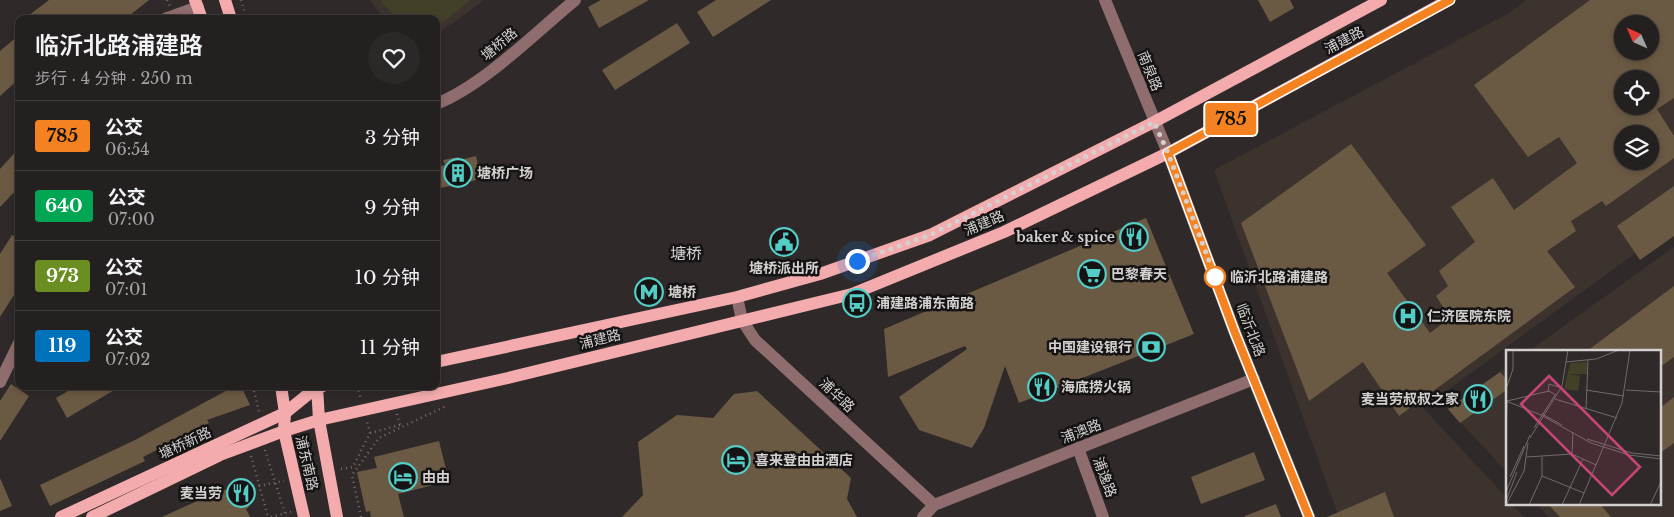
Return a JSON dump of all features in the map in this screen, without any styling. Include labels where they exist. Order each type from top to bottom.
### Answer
[{"type":"main road","points":[[225,0],[230,15]]},
{"type":"main road","name":"浦建路","points":[[440,361],[575,334],[736,296],[820,274],[930,235],[1154,122],[1382,0]]},
{"type":"main road","name":"浦建路","points":[[319,420],[508,378],[861,290],[1004,232],[1168,153],[1450,0]]},
{"type":"main road","name":"浦东南路","points":[[282,390],[285,412],[284,431],[304,513]]},
{"type":"main road","name":"塘桥新路","points":[[61,517],[262,424],[285,412],[315,390]]},
{"type":"main road","name":"浦东南路","points":[[319,390],[319,420],[337,517]]},
{"type":"main road","name":"塘桥新路","points":[[92,517],[220,455],[319,420]]},
{"type":"street","name":"塘桥路","points":[[440,102],[462,91],[482,77],[575,0]]},
{"type":"street","name":"南泉路","points":[[1105,0],[1168,153]]},
{"type":"street","points":[[178,15],[198,9]]},
{"type":"street","name":"临沂北路","points":[[1168,153],[1309,517]]},
{"type":"street","name":"浦华路","points":[[736,296],[742,320],[755,340],[934,505]]},
{"type":"street","points":[[0,382],[15,351]]},
{"type":"street","name":"浦澳路","points":[[923,517],[934,505],[1254,379]]},
{"type":"street","name":"浦逸路","points":[[1078,448],[1103,517]]},
{"type":"path","points":[[241,0],[246,15]]},
{"type":"path","points":[[254,390],[262,424]]},
{"type":"path","points":[[361,517],[352,475],[379,438],[454,402]]},
{"type":"path","points":[[370,433],[400,425],[401,427]]},
{"type":"path","points":[[264,438],[266,456],[285,515]]},
{"type":"path","points":[[247,445],[270,517],[304,513]]},
{"type":"shaded area","points":[[370,0],[484,0],[440,32],[440,15],[381,15]]},
{"type":"shaded area","points":[[380,0],[470,0],[440,25],[440,15],[393,15]]},
{"type":"shaded area","name":"仁济医院东院","points":[[1526,0],[1674,0],[1674,225],[1423,408],[1506,497],[1506,504],[1512,504],[1524,517],[1339,517],[1214,170],[1511,12]]},
{"type":"shaded area","points":[[1674,247],[1674,517],[1549,517],[1537,504],[1662,504],[1662,350],[1530,350]]},
{"type":"shaded area","points":[[1506,367],[1506,471],[1448,409]]},
{"type":"building","points":[[49,0],[149,0],[130,15],[29,15]]},
{"type":"building","points":[[601,0],[649,0],[599,28],[588,7]]},
{"type":"building","points":[[716,0],[771,0],[713,37],[697,12]]},
{"type":"building","points":[[1258,0],[1290,0],[1294,8],[1270,22]]},
{"type":"building","points":[[1590,0],[1674,0],[1674,98],[1659,108],[1659,70],[1614,70],[1614,115],[1659,115],[1659,112],[1674,136],[1674,158],[1659,169],[1659,125],[1614,125],[1614,170],[1657,170],[1606,206],[1602,201],[1571,221],[1576,231],[1547,251],[1575,287],[1399,416],[1363,362],[1309,401],[1241,223],[1351,144],[1426,245],[1387,273],[1430,333],[1450,318],[1436,296],[1448,286],[1439,271],[1475,242],[1451,207],[1493,178],[1514,210],[1577,163],[1559,137],[1528,157],[1474,85]]},
{"type":"building","points":[[677,23],[690,43],[615,90],[602,70]]},
{"type":"building","points":[[15,38],[15,83],[0,96],[0,51]]},
{"type":"building","points":[[15,152],[15,191],[0,207],[0,169]]},
{"type":"building","name":"塘桥广场","points":[[476,156],[481,179],[440,188],[440,166],[445,165],[443,160],[459,157],[460,160]]},
{"type":"building","points":[[1674,186],[1674,236],[1640,260],[1617,226]]},
{"type":"building","name":"巴黎春天","points":[[1146,218],[1194,334],[1019,403],[1005,366],[984,428],[972,448],[919,430],[899,397],[967,349],[965,346],[888,377],[884,329]]},
{"type":"building","points":[[12,235],[15,237],[15,293],[0,317],[0,254]]},
{"type":"building","points":[[1674,286],[1674,357],[1662,366],[1662,350],[1588,350]]},
{"type":"building","name":"麦当劳叔叔之家","points":[[1500,372],[1506,379],[1506,390],[1460,423],[1448,409]]},
{"type":"building","points":[[11,384],[15,387],[15,390],[20,390],[29,396],[0,441],[0,401]]},
{"type":"building","points":[[70,390],[114,390],[67,418],[56,398]]},
{"type":"building","points":[[228,390],[243,390],[250,405],[207,420],[209,423],[143,457],[145,461],[50,506],[40,485],[135,440]]},
{"type":"building","name":"喜来登由由酒店","points":[[757,391],[851,478],[847,499],[857,517],[622,517],[643,495],[638,442],[677,415],[713,418],[734,394]]},
{"type":"building","points":[[1674,397],[1674,443],[1662,452],[1662,406]]},
{"type":"building","name":"由由","points":[[439,441],[449,481],[398,494],[404,517],[371,517],[370,511],[366,512],[357,472],[377,468],[374,457]]},
{"type":"building","points":[[1254,452],[1265,480],[1201,504],[1191,477]]},
{"type":"building","points":[[0,478],[12,506],[0,511]]},
{"type":"building","points":[[231,489],[241,493],[249,507],[246,509],[250,517],[162,517],[219,491]]},
{"type":"building","points":[[1385,492],[1394,517],[1327,517]]},
{"type":"building","points":[[1276,504],[1281,517],[1245,517],[1245,516]]},
{"type":"building","points":[[1548,504],[1600,504],[1611,517],[1560,517]]},
{"type":"bus line","name":"785","points":[[1309,517],[1235,333],[1168,153],[1450,0]]},
{"type":"place","name":"塘桥广场","points":[[458,173]]},
{"type":"place","name":"baker & spice","points":[[1134,237]]},
{"type":"place","name":"塘桥派出所","points":[[784,242]]},
{"type":"place","name":"巴黎春天","points":[[1092,274]]},
{"type":"place","name":"临沂北路浦建路","points":[[1215,277]]},
{"type":"place","name":"塘桥","points":[[649,292]]},
{"type":"place","name":"浦建路浦东南路","points":[[857,303]]},
{"type":"place","name":"仁济医院东院","points":[[1408,316]]},
{"type":"place","name":"中国建设银行","points":[[1151,347]]},
{"type":"place","name":"海底捞火锅","points":[[1042,387]]},
{"type":"place","name":"麦当劳叔叔之家","points":[[1478,399]]},
{"type":"place","name":"喜来登由由酒店","points":[[736,460]]},
{"type":"place","name":"由由","points":[[403,477]]},
{"type":"place","name":"麦当劳","points":[[241,493]]},
{"type":"district","name":"塘桥","points":[[686,253]]},
{"type":"route","points":[[857,261],[930,235],[1154,122],[1168,153],[1216,279],[1215,277]]}]
